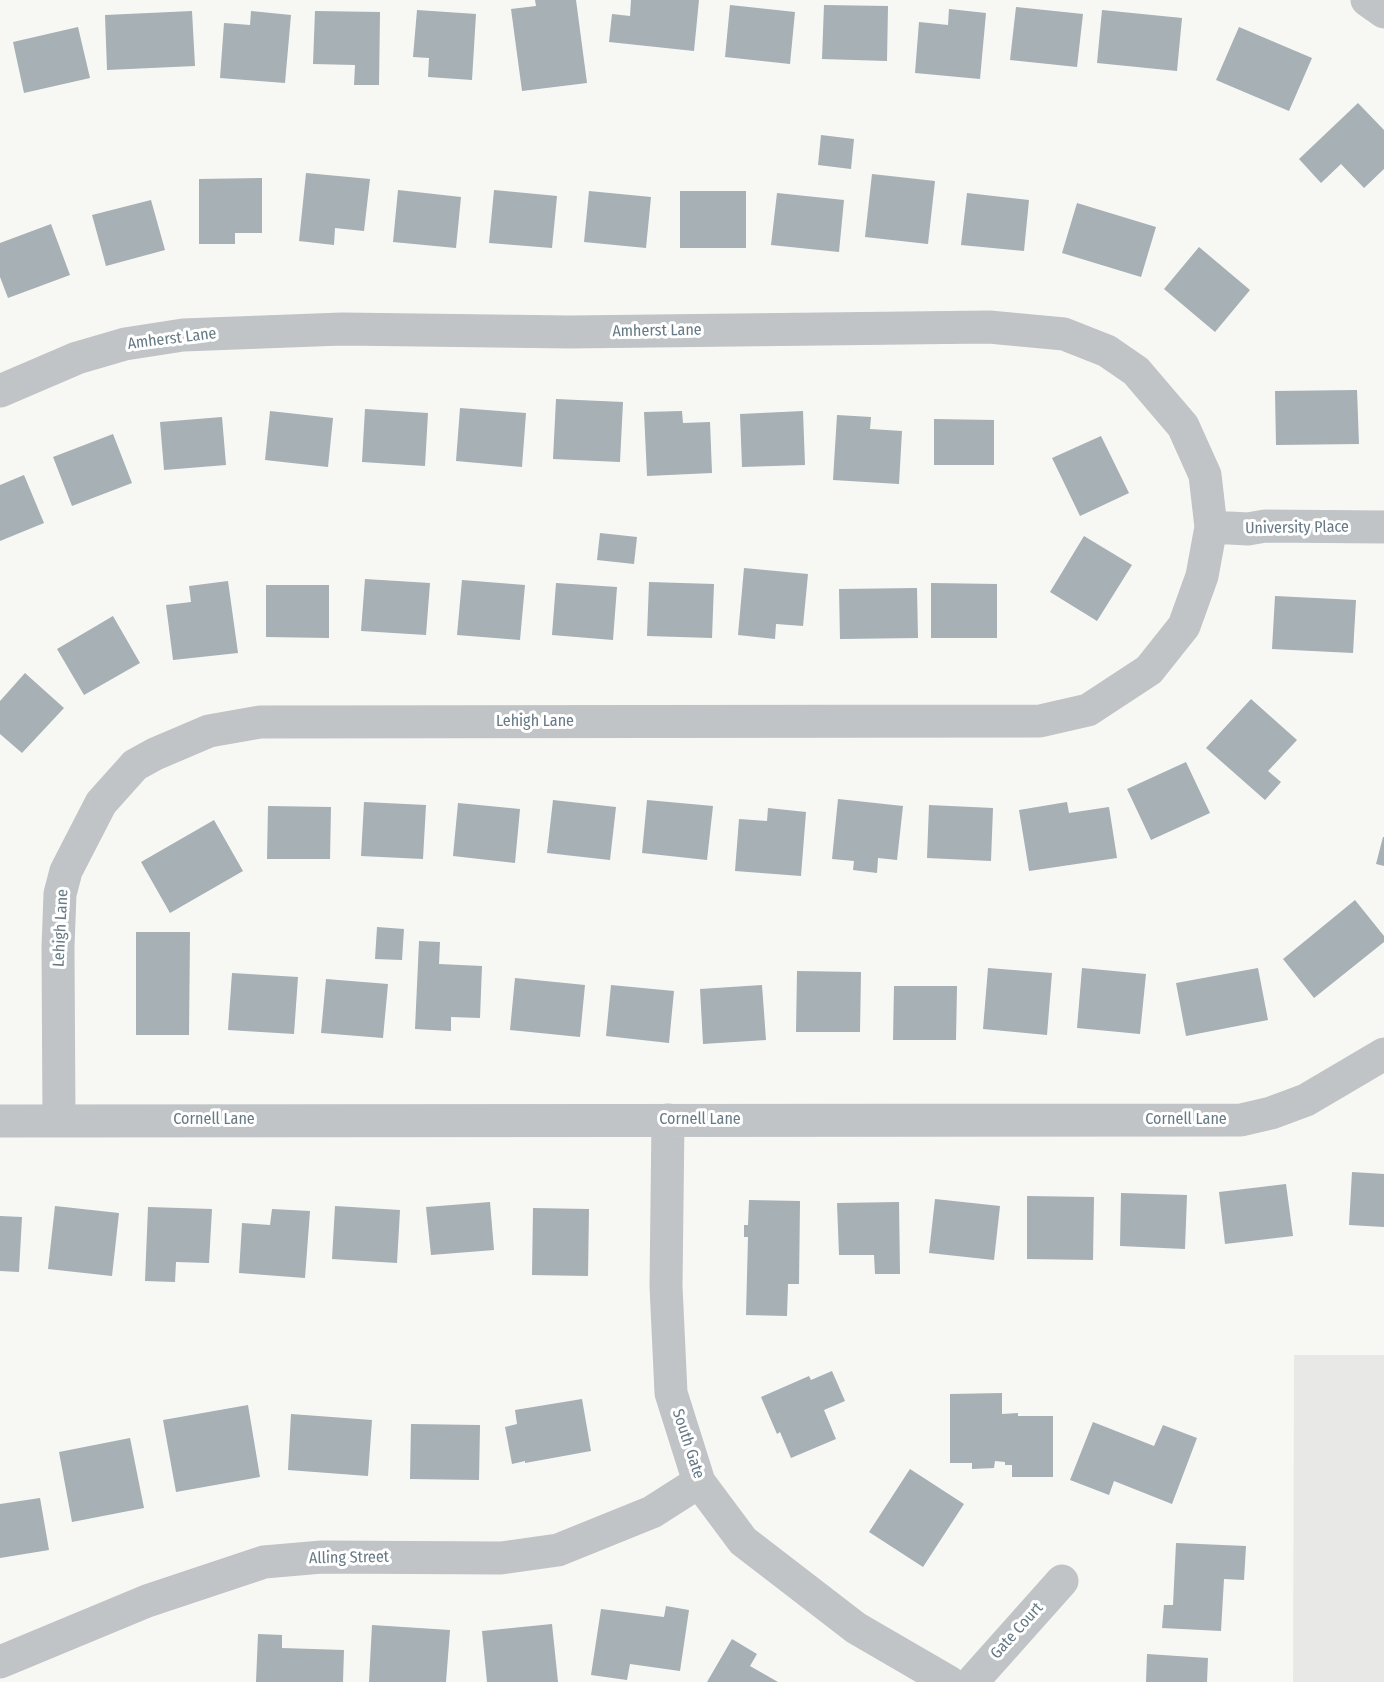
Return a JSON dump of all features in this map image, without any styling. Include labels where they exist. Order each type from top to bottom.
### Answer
[{"type":"street","points":[[1367,0],[1384,12]]},
{"type":"street","name":"Amherst Lane","points":[[0,391],[77,358],[125,344],[183,334],[342,329],[570,332],[989,327],[1064,334],[1107,351],[1136,371],[1182,426],[1205,475],[1210,527]]},
{"type":"street","name":"University Place","points":[[1210,527],[1248,529],[1265,526],[1384,527]]},
{"type":"street","name":"Lehigh Lane","points":[[59,1120],[58,947],[60,894],[66,871],[101,803],[135,765],[155,754],[209,731],[260,723],[1041,721],[1088,710],[1149,670],[1184,626],[1202,576],[1210,527]]},
{"type":"street","name":"Cornell Lane","points":[[0,1121],[1241,1120],[1271,1113],[1306,1100],[1384,1054]]},
{"type":"street","name":"South Gate","points":[[668,1120],[666,1286],[671,1393],[699,1482],[743,1541],[856,1628],[949,1682]]},
{"type":"street","name":"Alling Street","points":[[0,1662],[147,1601],[264,1562],[322,1557],[501,1558],[558,1550],[652,1512],[699,1482]]},
{"type":"street","name":"Gate Court","points":[[972,1682],[1062,1581]]},
{"type":"shaded area","points":[[1294,1355],[1384,1355],[1384,1682],[1293,1682]]},
{"type":"building","points":[[535,0],[576,0],[587,83],[522,91],[511,9],[536,6]]},
{"type":"building","points":[[631,0],[699,0],[694,51],[609,42],[612,14],[630,16]]},
{"type":"building","points":[[730,5],[795,12],[790,64],[725,57]]},
{"type":"building","points":[[824,5],[888,6],[887,61],[822,59]]},
{"type":"building","points":[[1016,7],[1083,14],[1077,67],[1010,60]]},
{"type":"building","points":[[949,9],[986,13],[980,79],[915,73],[919,22],[948,25]]},
{"type":"building","points":[[417,10],[476,14],[472,80],[428,77],[429,58],[413,57]]},
{"type":"building","points":[[1102,10],[1182,18],[1177,71],[1097,63]]},
{"type":"building","points":[[192,11],[195,66],[107,70],[105,15]]},
{"type":"building","points":[[251,11],[291,15],[285,83],[220,78],[224,23],[250,25]]},
{"type":"building","points":[[315,11],[380,12],[379,85],[354,85],[355,65],[313,64]]},
{"type":"building","points":[[78,27],[90,78],[24,93],[13,42]]},
{"type":"building","points":[[1239,27],[1312,58],[1289,111],[1216,80]]},
{"type":"building","points":[[1358,103],[1384,130],[1384,169],[1364,188],[1341,164],[1321,183],[1299,159]]},
{"type":"building","points":[[821,135],[854,139],[851,169],[818,165]]},
{"type":"building","points":[[306,173],[370,179],[364,231],[335,228],[334,245],[299,241]]},
{"type":"building","points":[[872,174],[935,181],[928,244],[865,237]]},
{"type":"building","points":[[262,178],[262,233],[235,233],[235,244],[199,244],[199,179]]},
{"type":"building","points":[[398,190],[461,197],[456,248],[393,242]]},
{"type":"building","points":[[494,190],[557,196],[552,248],[489,243]]},
{"type":"building","points":[[589,191],[651,197],[646,248],[584,242]]},
{"type":"building","points":[[680,191],[746,191],[746,248],[680,248]]},
{"type":"building","points":[[777,193],[844,200],[839,252],[771,245]]},
{"type":"building","points":[[967,193],[1029,200],[1024,251],[961,245]]},
{"type":"building","points":[[151,200],[165,250],[106,266],[92,215]]},
{"type":"building","points":[[1077,203],[1156,227],[1141,277],[1062,253]]},
{"type":"building","points":[[51,224],[70,275],[8,298],[0,277],[0,243]]},
{"type":"building","points":[[1199,247],[1250,290],[1215,332],[1164,289]]},
{"type":"building","points":[[1357,390],[1359,444],[1276,445],[1275,391]]},
{"type":"building","points":[[556,399],[623,402],[620,462],[553,459]]},
{"type":"building","points":[[460,408],[526,413],[522,467],[456,461]]},
{"type":"building","points":[[365,409],[428,413],[425,466],[362,462]]},
{"type":"building","points":[[270,411],[333,418],[328,467],[265,460]]},
{"type":"building","points":[[682,411],[683,423],[710,422],[712,473],[647,476],[644,412]]},
{"type":"building","points":[[803,411],[805,465],[742,467],[740,414]]},
{"type":"building","points":[[837,415],[871,417],[870,429],[902,431],[899,484],[833,480]]},
{"type":"building","points":[[222,417],[226,465],[164,470],[160,422]]},
{"type":"building","points":[[934,419],[994,420],[994,465],[934,465]]},
{"type":"building","points":[[113,434],[132,483],[72,506],[53,457]]},
{"type":"building","points":[[1101,436],[1129,493],[1080,516],[1052,458]]},
{"type":"building","points":[[24,475],[44,523],[0,541],[0,485]]},
{"type":"building","points":[[600,533],[637,537],[634,564],[597,560]]},
{"type":"building","points":[[1084,536],[1132,565],[1097,621],[1050,592]]},
{"type":"building","points":[[744,568],[808,574],[803,626],[776,624],[775,639],[738,635]]},
{"type":"building","points":[[365,579],[430,583],[426,635],[361,631]]},
{"type":"building","points":[[462,580],[525,585],[520,640],[457,635]]},
{"type":"building","points":[[228,581],[238,653],[173,660],[166,605],[191,602],[189,586]]},
{"type":"building","points":[[649,582],[714,584],[712,638],[647,636]]},
{"type":"building","points":[[556,583],[617,587],[613,640],[552,635]]},
{"type":"building","points":[[931,583],[997,584],[997,638],[931,638]]},
{"type":"building","points":[[266,585],[329,585],[329,638],[266,637]]},
{"type":"building","points":[[917,588],[918,638],[840,639],[839,589]]},
{"type":"building","points":[[1275,596],[1356,600],[1353,653],[1272,649]]},
{"type":"building","points":[[113,616],[140,663],[84,695],[57,649]]},
{"type":"building","points":[[25,673],[64,708],[22,753],[0,734],[0,701]]},
{"type":"building","points":[[1251,699],[1297,740],[1268,771],[1281,782],[1265,800],[1206,748]]},
{"type":"building","points":[[1186,762],[1210,813],[1151,840],[1127,789]]},
{"type":"building","points":[[838,799],[903,806],[897,860],[878,858],[877,873],[853,870],[854,861],[832,859]]},
{"type":"building","points":[[553,800],[616,807],[610,860],[547,853]]},
{"type":"building","points":[[647,800],[713,806],[707,860],[642,853]]},
{"type":"building","points":[[364,802],[426,805],[423,859],[361,856]]},
{"type":"building","points":[[1067,802],[1069,813],[1109,807],[1117,858],[1029,871],[1019,810]]},
{"type":"building","points":[[458,803],[520,809],[515,863],[453,856]]},
{"type":"building","points":[[929,805],[993,808],[991,861],[927,858]]},
{"type":"building","points":[[268,806],[331,807],[330,859],[267,859]]},
{"type":"building","points":[[768,808],[806,812],[801,876],[735,871],[739,819],[767,821]]},
{"type":"building","points":[[214,820],[243,871],[170,913],[141,862]]},
{"type":"building","points":[[1384,837],[1384,866],[1376,864]]},
{"type":"building","points":[[1355,900],[1384,936],[1384,942],[1314,998],[1283,959]]},
{"type":"building","points":[[377,927],[404,929],[402,960],[375,959]]},
{"type":"building","points":[[136,932],[190,932],[189,1035],[136,1035]]},
{"type":"building","points":[[419,941],[440,942],[439,964],[482,966],[480,1018],[451,1017],[451,1031],[415,1029]]},
{"type":"building","points":[[988,968],[1052,973],[1047,1035],[983,1029]]},
{"type":"building","points":[[1082,968],[1146,974],[1140,1034],[1077,1028]]},
{"type":"building","points":[[1258,968],[1268,1020],[1186,1036],[1176,983]]},
{"type":"building","points":[[797,971],[861,972],[860,1032],[796,1032]]},
{"type":"building","points":[[232,973],[298,977],[294,1034],[228,1030]]},
{"type":"building","points":[[515,978],[585,985],[580,1037],[510,1030]]},
{"type":"building","points":[[326,979],[388,984],[383,1038],[321,1033]]},
{"type":"building","points":[[611,985],[674,991],[669,1043],[606,1036]]},
{"type":"building","points":[[762,985],[766,1040],[703,1044],[700,989]]},
{"type":"building","points":[[894,986],[957,986],[956,1040],[893,1040]]},
{"type":"building","points":[[1352,1172],[1384,1174],[1384,1227],[1349,1225]]},
{"type":"building","points":[[1286,1184],[1293,1236],[1225,1244],[1219,1192]]},
{"type":"building","points":[[1121,1193],[1187,1195],[1185,1249],[1120,1246]]},
{"type":"building","points":[[1027,1196],[1094,1197],[1093,1260],[1027,1259]]},
{"type":"building","points":[[935,1199],[1000,1206],[994,1260],[929,1253]]},
{"type":"building","points":[[749,1200],[800,1201],[799,1284],[788,1284],[787,1316],[746,1315],[748,1237],[744,1237],[744,1225],[748,1225]]},
{"type":"building","points":[[490,1202],[494,1250],[431,1255],[426,1207]]},
{"type":"building","points":[[899,1202],[900,1274],[875,1274],[874,1255],[839,1255],[837,1203]]},
{"type":"building","points":[[55,1206],[119,1213],[112,1276],[48,1269]]},
{"type":"building","points":[[335,1206],[400,1210],[397,1263],[332,1259]]},
{"type":"building","points":[[148,1207],[212,1209],[209,1263],[176,1262],[175,1282],[145,1281]]},
{"type":"building","points":[[533,1208],[589,1209],[588,1276],[532,1275]]},
{"type":"building","points":[[272,1209],[310,1211],[305,1278],[239,1273],[242,1223],[270,1225]]},
{"type":"building","points":[[0,1216],[22,1217],[19,1272],[0,1271]]},
{"type":"building","points":[[832,1371],[845,1401],[824,1410],[836,1439],[791,1458],[780,1432],[777,1434],[761,1397],[809,1376],[811,1380]]},
{"type":"building","points":[[1002,1393],[1002,1414],[1053,1416],[1053,1477],[1012,1477],[1012,1465],[1005,1465],[1005,1462],[995,1461],[994,1468],[972,1469],[972,1463],[950,1463],[950,1394]]},
{"type":"building","points":[[582,1399],[591,1451],[512,1464],[505,1427],[517,1424],[515,1410]]},
{"type":"building","points":[[248,1405],[260,1477],[176,1492],[163,1420]]},
{"type":"building","points":[[291,1414],[372,1420],[368,1476],[288,1470]]},
{"type":"building","points":[[1093,1422],[1154,1446],[1163,1425],[1197,1438],[1172,1504],[1114,1481],[1109,1495],[1070,1480]]},
{"type":"building","points":[[411,1424],[480,1425],[479,1480],[410,1479]]},
{"type":"building","points":[[130,1438],[144,1508],[72,1522],[59,1452]]},
{"type":"building","points":[[910,1469],[964,1504],[923,1567],[869,1532]]},
{"type":"building","points":[[40,1498],[49,1550],[0,1558],[0,1504]]},
{"type":"building","points":[[1176,1543],[1246,1546],[1244,1580],[1224,1579],[1221,1631],[1162,1628],[1164,1605],[1173,1605]]},
{"type":"building","points":[[666,1606],[689,1610],[680,1671],[630,1664],[627,1680],[591,1675],[601,1609],[664,1617]]},
{"type":"building","points":[[552,1624],[558,1682],[487,1682],[482,1631]]},
{"type":"building","points":[[372,1625],[450,1630],[446,1682],[369,1682]]},
{"type":"building","points":[[258,1634],[282,1635],[282,1648],[344,1650],[343,1682],[256,1682]]},
{"type":"building","points":[[732,1639],[757,1654],[750,1666],[778,1682],[707,1682]]},
{"type":"building","points":[[1147,1654],[1208,1658],[1207,1682],[1146,1682]]}]
